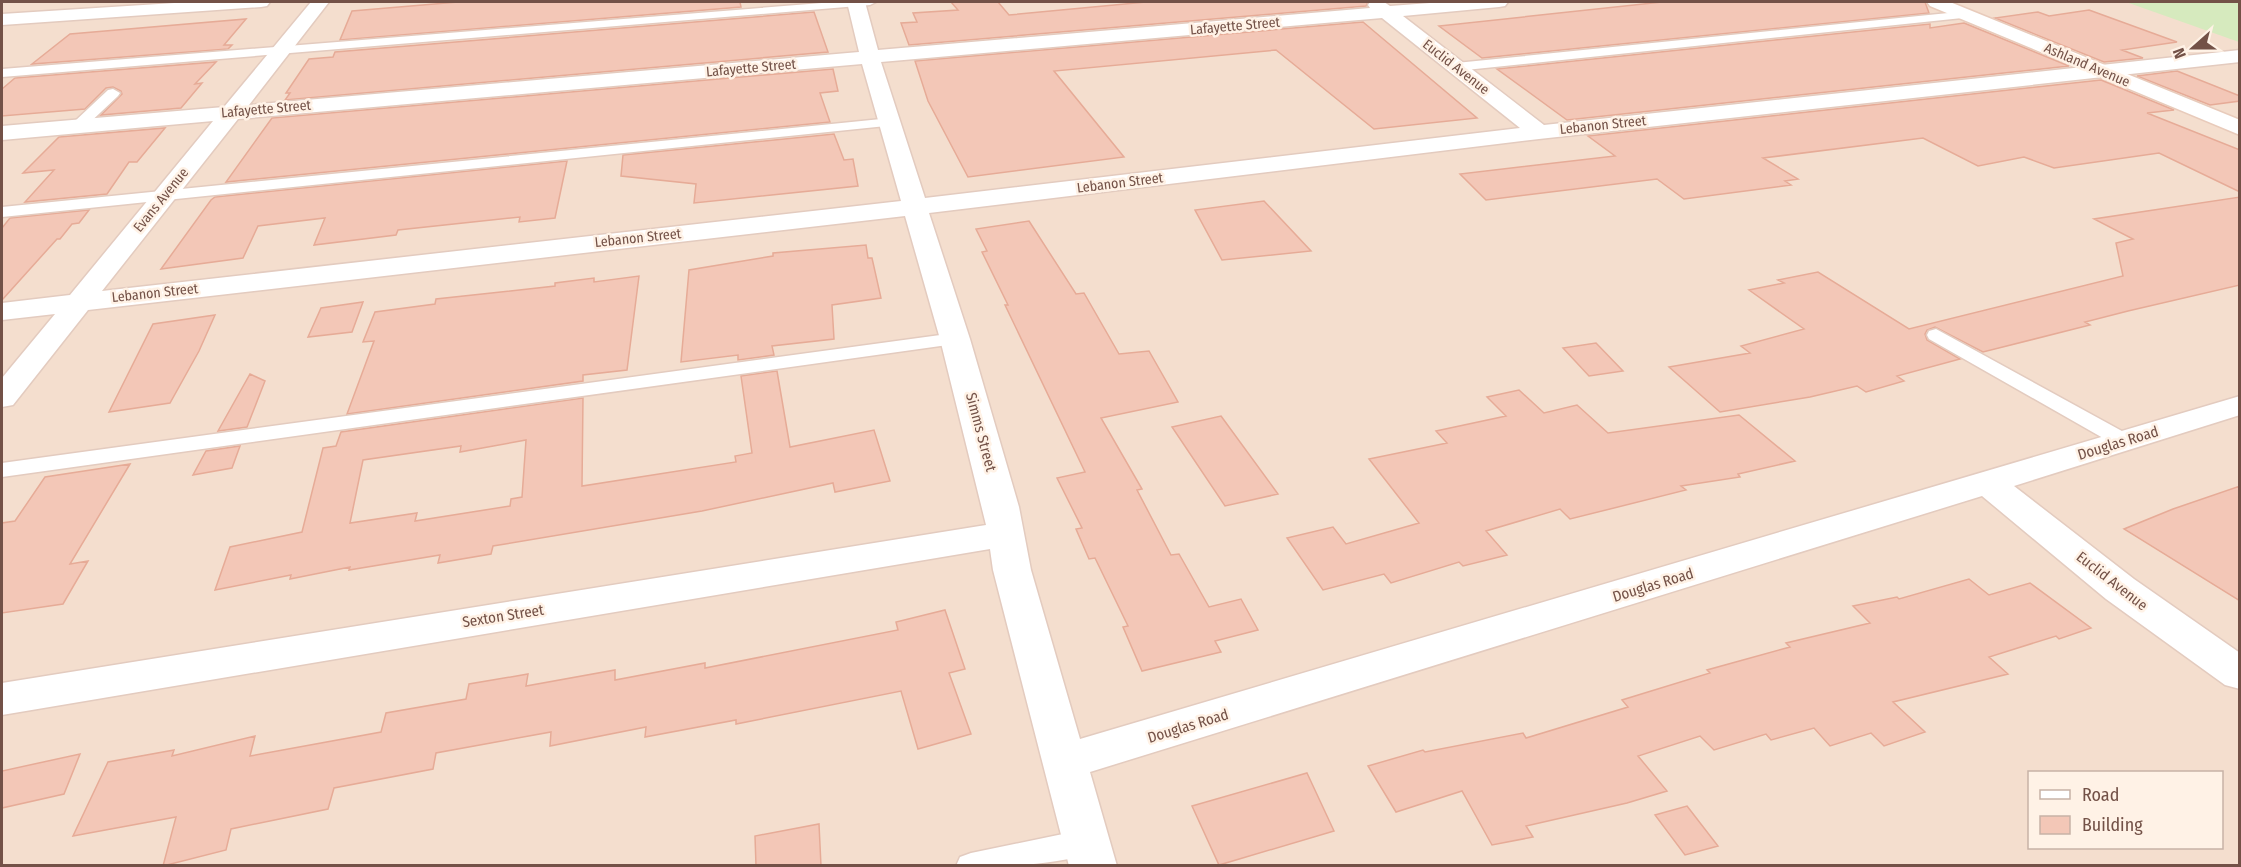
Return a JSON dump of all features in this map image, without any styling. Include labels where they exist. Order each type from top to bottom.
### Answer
[{"type":"street","points":[[31,18],[52,2]]},
{"type":"street","points":[[2,20],[261,2]]},
{"type":"street","name":"Evans Avenue","points":[[2,398],[320,2]]},
{"type":"street","name":"Simms Street","points":[[861,2],[870,58],[956,339],[1001,507],[1012,570],[1090,854]]},
{"type":"street","name":"Lafayette Street","points":[[2,133],[870,58],[1379,7],[1499,2]]},
{"type":"street","name":"Ashland Avenue","points":[[1936,2],[2240,128]]},
{"type":"street","name":"Euclid Avenue","points":[[1379,7],[1539,132]]},
{"type":"street","name":"Lebanon Street","points":[[2,311],[914,207],[1539,132],[2240,57]]},
{"type":"street","name":"Douglas Road","points":[[1065,762],[2240,405]]},
{"type":"street","name":"Euclid Avenue","points":[[1988,483],[2120,589],[2240,674]]},
{"type":"street","name":"Sexton Street","points":[[2,699],[1006,534]]},
{"type":"lane","points":[[2,73],[861,2]]},
{"type":"lane","points":[[1456,67],[1968,15]]},
{"type":"lane","points":[[79,125],[113,93]]},
{"type":"lane","points":[[2,212],[891,122]]},
{"type":"lane","points":[[1936,335],[2124,441]]},
{"type":"lane","points":[[2,470],[956,339]]},
{"type":"lane","points":[[971,866],[1090,854]]},
{"type":"shaded area","points":[[2,2],[2239,2],[2239,865],[2,866]]},
{"type":"green space","points":[[2126,2],[2239,2],[2239,42]]},
{"type":"building","points":[[458,2],[740,2],[741,7],[340,40],[352,11]]},
{"type":"building","points":[[951,2],[998,2],[1009,15],[1146,2],[1368,2],[1366,6],[909,45],[901,23],[917,22],[913,13],[958,10]]},
{"type":"building","points":[[1662,2],[1925,2],[1929,13],[1482,58],[1439,26]]},
{"type":"building","points":[[2089,10],[2177,42],[2122,50],[2143,58],[2104,62],[1995,18],[2038,12],[2049,16]]},
{"type":"building","points":[[814,12],[828,52],[285,100],[290,93],[286,93],[309,59],[333,57],[335,52]]},
{"type":"building","points":[[246,19],[224,45],[232,45],[228,49],[32,64],[70,34]]},
{"type":"building","points":[[1363,22],[1477,118],[1374,129],[1276,50],[1054,71],[1124,157],[968,177],[928,101],[915,61]]},
{"type":"building","points":[[1964,23],[2069,66],[1567,120],[1497,69],[1930,24],[1930,28]]},
{"type":"building","points":[[216,62],[195,84],[202,83],[181,108],[101,115],[122,94],[113,87],[106,88],[85,109],[2,116],[2,89],[15,78]]},
{"type":"building","points":[[833,69],[838,91],[820,93],[830,122],[226,182],[272,118]]},
{"type":"building","points":[[2177,71],[2240,96],[2240,101],[2210,105],[2137,76]]},
{"type":"building","points":[[2101,80],[2174,110],[2147,113],[2240,150],[2240,192],[2159,153],[2054,168],[2024,157],[1978,166],[1923,138],[1763,158],[1798,179],[1785,181],[1791,185],[1684,199],[1657,179],[1486,200],[1460,174],[1615,156],[1588,136]]},
{"type":"building","points":[[165,128],[137,162],[129,162],[107,194],[25,202],[54,170],[23,173],[59,137]]},
{"type":"building","points":[[834,134],[844,160],[853,159],[858,186],[694,203],[696,184],[621,176],[623,155]]},
{"type":"building","points":[[567,161],[555,218],[519,222],[520,217],[398,230],[396,235],[314,245],[325,218],[258,226],[243,258],[161,269],[215,197]]},
{"type":"building","points":[[2240,197],[2240,285],[2085,322],[2090,325],[1983,352],[1935,327],[1927,330],[1925,334],[1927,340],[1960,359],[1897,376],[1904,381],[1866,392],[1857,386],[1810,397],[1720,412],[1669,367],[1750,353],[1741,346],[1804,329],[1749,290],[1784,283],[1778,280],[1818,272],[1909,329],[2123,276],[2116,243],[2133,239],[2094,219]]},
{"type":"building","points":[[1264,201],[1311,251],[1222,260],[1195,210]]},
{"type":"building","points":[[89,210],[79,223],[72,224],[60,239],[57,239],[2,300],[2,228],[10,218]]},
{"type":"building","points":[[1029,221],[1076,294],[1084,293],[1119,354],[1149,351],[1178,402],[1101,418],[1142,489],[1137,490],[1171,555],[1179,554],[1209,607],[1241,599],[1258,630],[1215,641],[1221,652],[1142,671],[1123,627],[1128,626],[1095,558],[1089,559],[1076,529],[1082,528],[1057,478],[1085,472],[1005,305],[1008,305],[982,252],[987,251],[976,229]]},
{"type":"building","points":[[866,245],[868,258],[872,258],[881,298],[832,305],[834,339],[772,346],[774,355],[738,360],[738,355],[681,362],[689,270],[773,256],[773,253]]},
{"type":"building","points":[[639,276],[627,370],[583,375],[583,381],[347,414],[374,341],[363,342],[375,312],[435,304],[436,299],[555,286],[555,283],[594,278],[594,282]]},
{"type":"building","points":[[363,302],[352,332],[308,337],[321,308]]},
{"type":"building","points":[[215,315],[199,351],[170,403],[109,412],[153,324]]},
{"type":"building","points":[[1596,343],[1623,371],[1589,376],[1563,348]]},
{"type":"building","points":[[777,371],[790,447],[874,430],[890,481],[835,492],[833,483],[702,511],[493,546],[491,554],[438,563],[440,555],[349,570],[350,567],[290,579],[291,575],[215,590],[230,547],[302,532],[323,448],[336,446],[341,432],[583,398],[582,486],[736,462],[735,456],[752,453],[741,376]],"holes":[[[526,440],[522,497],[511,499],[510,506],[415,521],[417,513],[350,523],[363,460],[461,446],[460,452]]]},
{"type":"building","points":[[250,374],[265,381],[247,427],[218,431]]},
{"type":"building","points":[[1519,390],[1544,413],[1577,405],[1608,433],[1739,415],[1795,461],[1738,474],[1740,477],[1681,486],[1686,490],[1570,519],[1560,509],[1486,531],[1507,555],[1463,566],[1459,562],[1391,583],[1384,574],[1323,590],[1287,538],[1333,527],[1346,544],[1419,523],[1369,459],[1447,443],[1436,431],[1506,416],[1487,397]]},
{"type":"building","points":[[1221,416],[1278,494],[1225,506],[1172,427]]},
{"type":"building","points":[[240,446],[232,468],[193,475],[206,451]]},
{"type":"building","points":[[130,464],[70,564],[88,561],[63,604],[2,613],[2,523],[15,521],[45,477]]},
{"type":"building","points":[[2240,486],[2240,601],[2124,529],[2173,509]]},
{"type":"building","points":[[1969,579],[1989,595],[2030,583],[2091,628],[2059,639],[2056,636],[1989,657],[2008,674],[1893,702],[1925,732],[1884,746],[1871,733],[1830,746],[1814,728],[1771,740],[1766,734],[1714,750],[1700,736],[1638,756],[1667,791],[1627,803],[1526,826],[1533,837],[1492,845],[1462,791],[1396,812],[1368,766],[1423,750],[1425,752],[1523,733],[1526,738],[1628,707],[1622,700],[1710,673],[1707,670],[1790,647],[1786,643],[1870,623],[1853,606],[1897,597],[1899,599]]},
{"type":"building","points":[[945,610],[965,669],[949,673],[971,734],[918,749],[901,691],[736,724],[736,720],[645,737],[646,727],[550,746],[551,732],[436,753],[433,769],[334,788],[328,809],[231,829],[226,850],[163,866],[176,817],[73,836],[108,762],[174,750],[172,756],[255,736],[250,756],[381,732],[386,713],[466,699],[469,684],[528,674],[526,686],[615,670],[615,680],[705,663],[705,668],[898,630],[896,622]]},
{"type":"building","points":[[80,754],[64,794],[2,808],[2,771]]},
{"type":"building","points":[[1307,773],[1334,831],[1219,865],[1192,806]]},
{"type":"building","points":[[1687,806],[1718,846],[1685,855],[1655,815]]},
{"type":"building","points":[[819,824],[821,866],[756,866],[755,836]]}]
